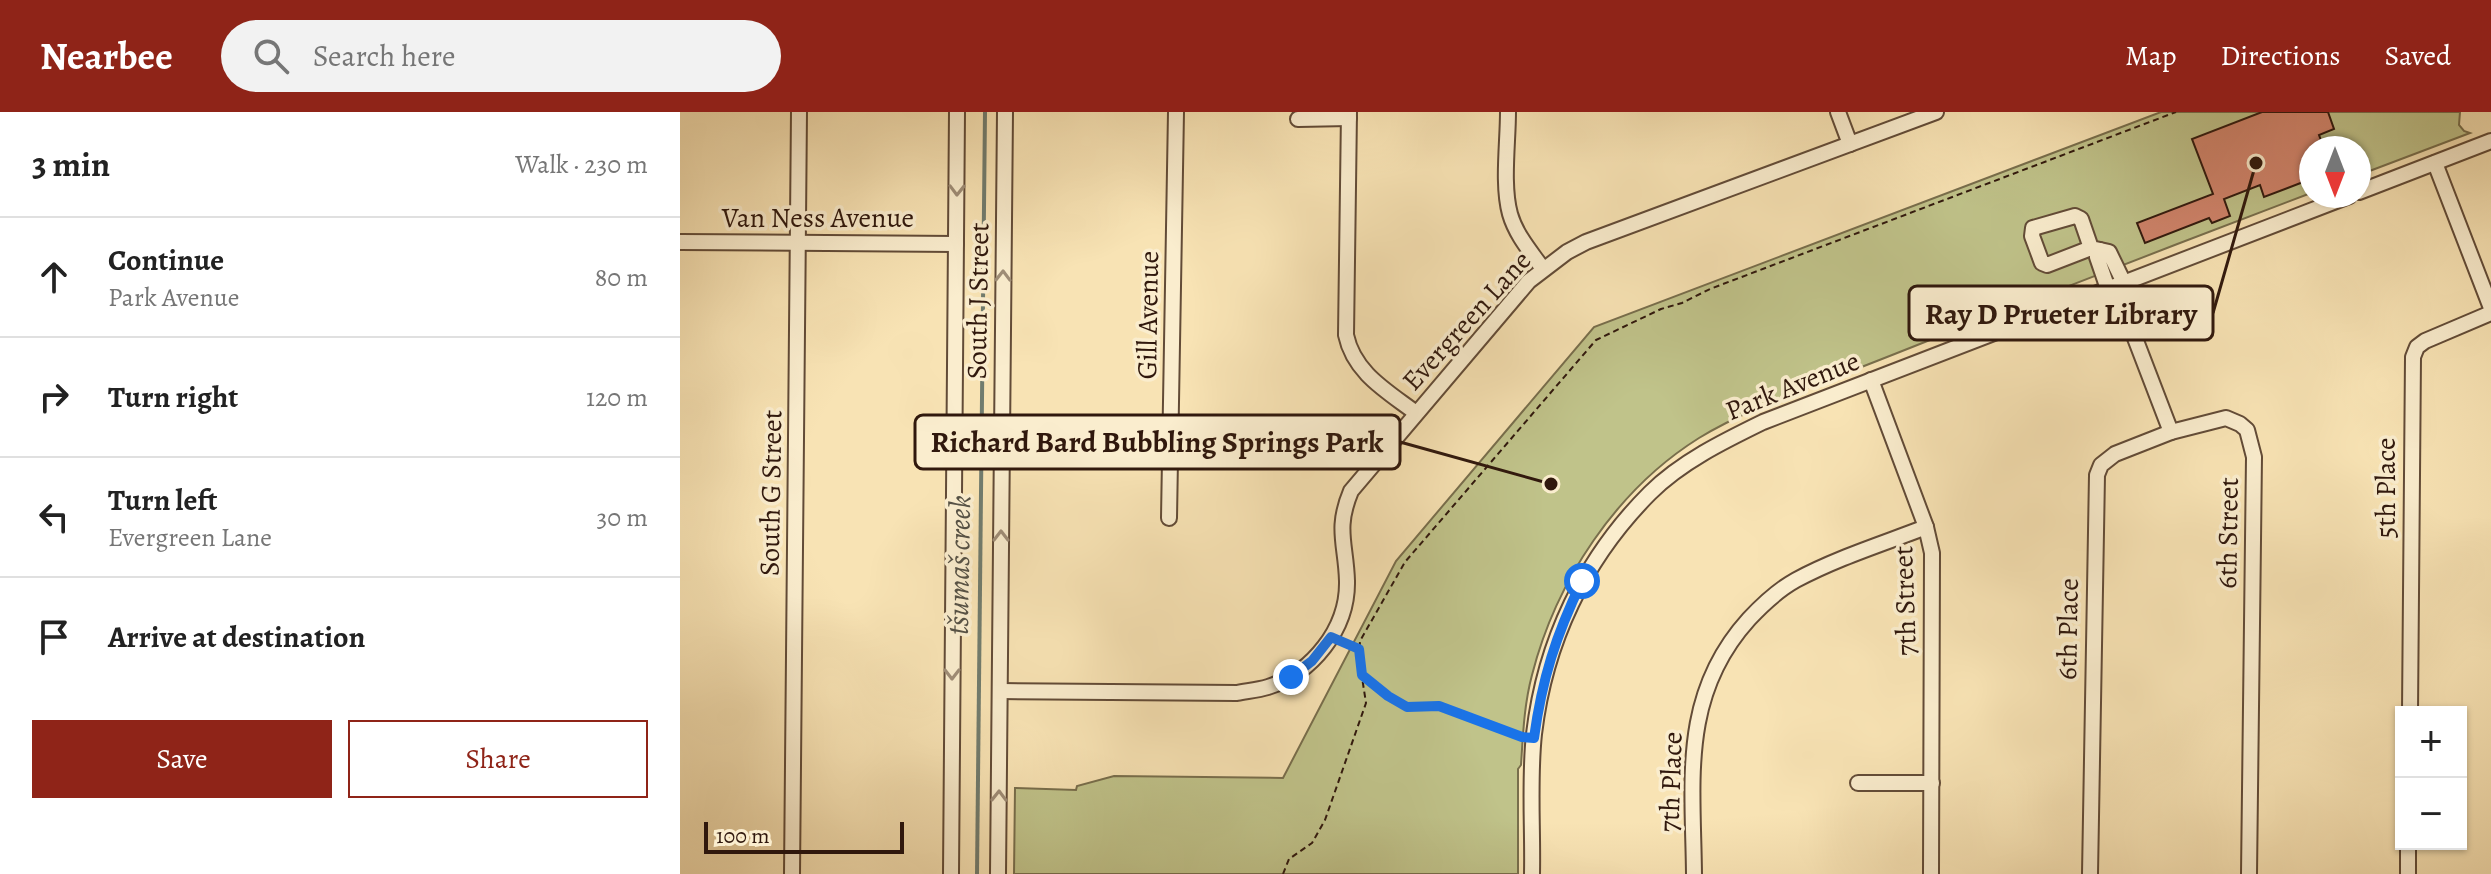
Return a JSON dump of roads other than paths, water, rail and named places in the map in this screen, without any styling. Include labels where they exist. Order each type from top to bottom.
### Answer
[{"type":"street","name":"South G Street","points":[[792,874],[799,112]]},
{"type":"street","name":"South J Street","points":[[951,874],[957,112]]},
{"type":"street","name":"South J Street","points":[[998,874],[1005,112]]},
{"type":"street","name":"Gill Avenue","points":[[1169,518],[1176,112]]},
{"type":"street","points":[[1508,112],[1507,199],[1510,214],[1524,242],[1543,269]]},
{"type":"street","points":[[1838,112],[1850,144]]},
{"type":"street","name":"Evergreen Lane","points":[[1001,691],[1237,693],[1267,687],[1291,677],[1312,661],[1331,637],[1341,615],[1347,579],[1341,533],[1342,511],[1351,491],[1529,281],[1567,252],[1586,242],[1936,112]]},
{"type":"street","points":[[1298,119],[1349,115],[1348,348],[1362,371],[1416,413]]},
{"type":"street","points":[[2371,187],[2491,141]]},
{"type":"street","points":[[2435,163],[2491,310]]},
{"type":"street","name":"Park Avenue","points":[[1532,874],[1534,738],[1549,660],[1561,624],[1582,581],[1603,550],[1652,491],[1724,441],[1763,422],[2318,208]]},
{"type":"street","name":"Van Ness Avenue","points":[[680,242],[956,244]]},
{"type":"street","points":[[2095,249],[2109,252],[2116,286],[2171,432]]},
{"type":"street","name":"5th Place","points":[[2410,706],[2413,357],[2417,347],[2425,341],[2491,310]]},
{"type":"street","name":"7th Street","points":[[1871,380],[1926,527],[1932,553],[1931,874]]},
{"type":"street","name":"6th Street","points":[[2171,432],[2226,418],[2247,430],[2253,449],[2249,874]]},
{"type":"street","points":[[1001,425],[1077,425]]},
{"type":"street","name":"6th Place","points":[[2090,874],[2097,475],[2108,458],[2171,432]]},
{"type":"street","name":"7th Place","points":[[1694,874],[1692,756],[1696,725],[1714,672],[1734,638],[1766,601],[1792,582],[1825,565],[1926,527]]},
{"type":"street","points":[[1858,783],[1932,783]]},
{"type":"street","points":[[2408,850],[2408,874]]},
{"type":"waterway","name":"tšumaš creek","points":[[977,874],[985,112]]},
{"type":"place","name":"Ray D Prueter Library","points":[[2256,163]]},
{"type":"place","name":"Richard Bard Bubbling Springs Park","points":[[1551,484]]}]
